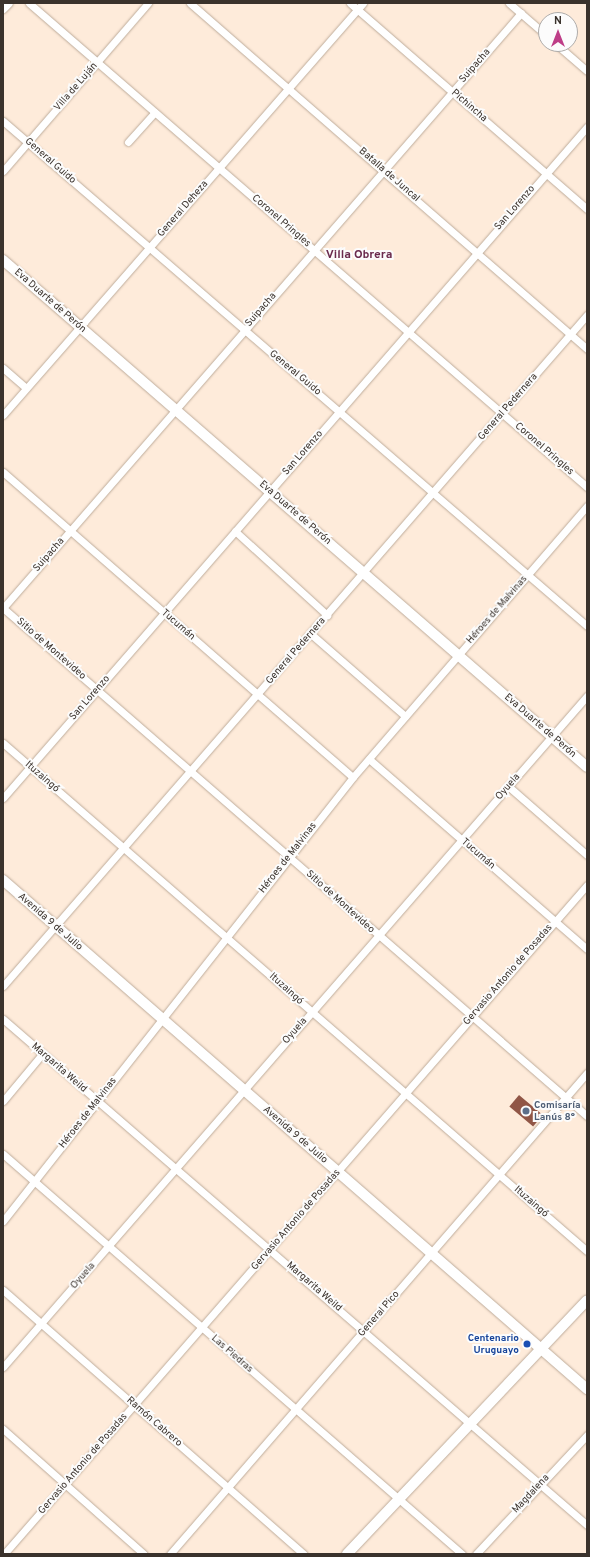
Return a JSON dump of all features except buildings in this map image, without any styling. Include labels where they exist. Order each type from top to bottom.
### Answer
[{"type":"main road","name":"Eva Duarte de Perón","points":[[3,260],[587,767]]},
{"type":"main road","name":"Avenida 9 de Julio","points":[[3,880],[587,1389]]},
{"type":"main road","points":[[347,1554],[587,1300]]},
{"type":"street","points":[[3,9],[9,3]]},
{"type":"street","name":"Coronel Pringles","points":[[29,3],[587,487]]},
{"type":"street","name":"Villa de Luján","points":[[3,170],[148,3]]},
{"type":"street","name":"Batalla de Juncal","points":[[190,3],[587,348]]},
{"type":"street","name":"Pichincha","points":[[350,3],[587,209]]},
{"type":"street","name":"General Deheza","points":[[3,415],[363,3]]},
{"type":"street","points":[[509,3],[538,28]]},
{"type":"street","name":"Suipacha","points":[[3,608],[521,13]]},
{"type":"street","points":[[565,52],[587,71]]},
{"type":"street","points":[[128,142],[155,112]]},
{"type":"street","name":"General Guido","points":[[3,121],[587,626]]},
{"type":"street","name":"San Lorenzo","points":[[3,798],[587,127]]},
{"type":"street","name":"General Pedernera","points":[[3,986],[587,316]]},
{"type":"street","points":[[3,368],[26,388]]},
{"type":"street","name":"Tucumán","points":[[3,472],[353,777]]},
{"type":"street","name":"Héroes de Malvinas","points":[[3,1221],[353,777],[587,506]]},
{"type":"street","points":[[235,531],[327,615]]},
{"type":"street","name":"Sitio de Montevideo","points":[[3,608],[587,1116]]},
{"type":"street","points":[[311,634],[405,716]]},
{"type":"street","name":"Oyuela","points":[[3,1367],[587,696]]},
{"type":"street","name":"Ituzaingó","points":[[3,743],[587,1251]]},
{"type":"street","name":"Tucumán","points":[[369,759],[587,949]]},
{"type":"street","points":[[508,786],[587,855]]},
{"type":"street","name":"Gervasio Antonio de Posadas","points":[[4,1554],[338,1173],[587,885]]},
{"type":"street","name":"Margarita Weild","points":[[3,1019],[587,1525]]},
{"type":"street","points":[[3,1101],[43,1053]]},
{"type":"street","name":"General Pico","points":[[170,1554],[432,1254],[587,1073]]},
{"type":"street","name":"Las Piedras","points":[[3,1154],[462,1554]]},
{"type":"street","name":"Ramón Cabrero","points":[[3,1290],[304,1554]]},
{"type":"street","points":[[3,1429],[144,1554]]},
{"type":"street","name":"Magdalena","points":[[476,1554],[587,1435]]},
{"type":"place","name":"Comisaría Lanús 8°","points":[[526,1111]]},
{"type":"place","name":"Centenario Uruguayo","points":[[527,1344]]},
{"type":"district","name":"Villa Obrera","points":[[359,256]]}]
